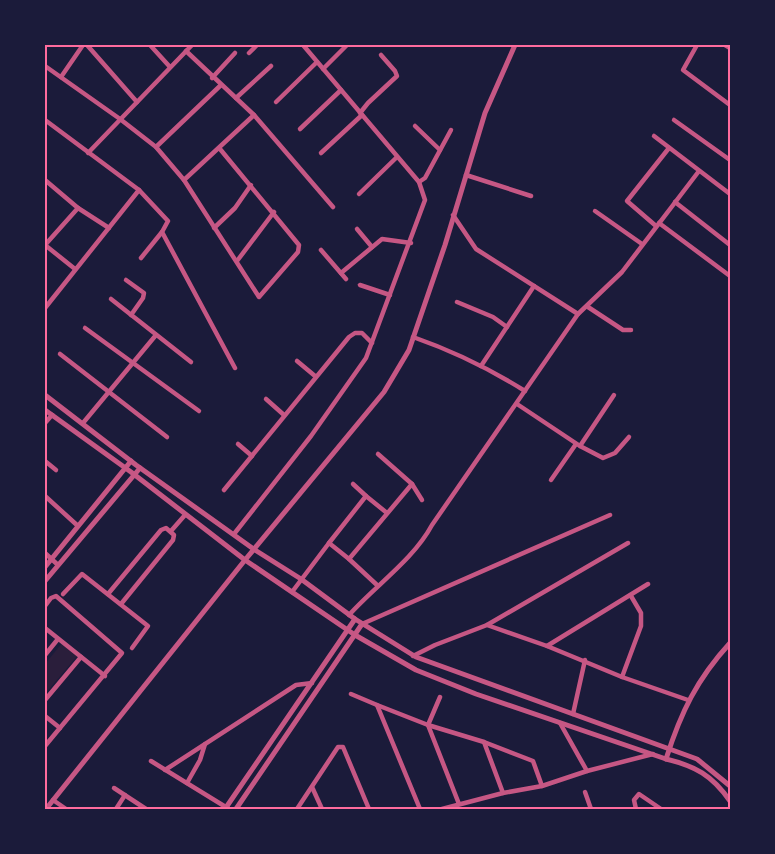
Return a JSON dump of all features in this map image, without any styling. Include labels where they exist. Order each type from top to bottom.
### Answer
[{"type":"street","points":[[61,78],[83,45]]},
{"type":"street","points":[[87,45],[137,102]]},
{"type":"street","points":[[150,45],[170,67]]},
{"type":"street","points":[[88,152],[192,45]]},
{"type":"street","points":[[249,53],[257,45]]},
{"type":"street","points":[[234,534],[338,401],[366,358],[411,243],[425,200],[419,182],[303,45]]},
{"type":"street","points":[[323,69],[347,45]]},
{"type":"street","points":[[46,809],[245,560],[384,392],[408,350],[413,337],[466,175],[484,113],[515,45]]},
{"type":"street","points":[[697,45],[683,66],[684,73],[730,105]]},
{"type":"street","points":[[725,45],[730,48]]},
{"type":"street","points":[[186,51],[212,78],[254,115],[333,207]]},
{"type":"street","points":[[212,78],[235,53]]},
{"type":"street","points":[[321,153],[361,114],[368,103],[397,76],[381,55]]},
{"type":"street","points":[[276,102],[317,62]]},
{"type":"street","points":[[45,66],[156,147],[184,180],[259,297],[298,252],[299,245],[252,184],[220,149]]},
{"type":"street","points":[[236,98],[270,66]]},
{"type":"street","points":[[156,147],[221,85]]},
{"type":"street","points":[[300,129],[340,90]]},
{"type":"street","points":[[184,180],[220,149],[254,115]]},
{"type":"street","points":[[45,120],[139,190],[168,221],[162,232],[141,258]]},
{"type":"street","points":[[674,120],[730,160]]},
{"type":"street","points":[[415,126],[440,150]]},
{"type":"street","points":[[419,182],[425,178],[451,130]]},
{"type":"street","points":[[654,136],[730,194]]},
{"type":"street","points":[[669,148],[627,201],[629,205],[730,276]]},
{"type":"street","points":[[359,194],[397,157]]},
{"type":"street","points":[[349,615],[377,585],[420,546],[432,525],[578,314],[588,307],[622,272],[699,171]]},
{"type":"street","points":[[466,175],[531,196]]},
{"type":"street","points":[[45,180],[78,208],[109,228]]},
{"type":"street","points":[[214,228],[236,208],[252,184]]},
{"type":"street","points":[[45,308],[139,190]]},
{"type":"street","points":[[675,202],[730,245]]},
{"type":"street","points":[[75,268],[45,245],[78,208]]},
{"type":"street","points":[[595,211],[642,244]]},
{"type":"street","points":[[237,261],[274,212]]},
{"type":"street","points":[[453,215],[476,249],[578,314]]},
{"type":"street","points":[[357,228],[372,247]]},
{"type":"street","points":[[162,232],[236,368]]},
{"type":"street","points":[[341,273],[384,238],[411,243]]},
{"type":"street","points":[[321,250],[346,279]]},
{"type":"street","points":[[126,280],[144,293],[143,298],[131,315]]},
{"type":"street","points":[[360,286],[390,295]]},
{"type":"street","points":[[481,366],[534,286]]},
{"type":"street","points":[[111,299],[191,362]]},
{"type":"street","points":[[457,302],[494,317],[507,327]]},
{"type":"street","points":[[588,307],[623,330],[631,330]]},
{"type":"street","points":[[85,328],[199,411]]},
{"type":"street","points":[[224,490],[315,376],[352,335],[362,333],[372,343]]},
{"type":"street","points":[[83,423],[156,335]]},
{"type":"street","points":[[413,337],[440,346],[481,366],[525,391]]},
{"type":"street","points":[[60,354],[167,437]]},
{"type":"street","points":[[297,361],[315,376]]},
{"type":"street","points":[[45,395],[140,468],[255,550],[301,579],[354,619],[413,656],[669,748],[701,762],[730,786]]},
{"type":"street","points":[[551,480],[614,395]]},
{"type":"street","points":[[266,400],[284,415]]},
{"type":"street","points":[[517,404],[598,457],[607,458],[615,453],[628,437]]},
{"type":"street","points":[[45,410],[135,475],[184,515],[245,560],[355,635],[416,670],[560,723],[696,768],[710,778],[730,801]]},
{"type":"street","points":[[45,423],[52,415]]},
{"type":"street","points":[[238,444],[252,456]]},
{"type":"street","points":[[378,454],[412,484],[422,500]]},
{"type":"street","points":[[45,461],[56,470]]},
{"type":"street","points":[[45,567],[132,462]]},
{"type":"street","points":[[45,581],[140,468]]},
{"type":"street","points":[[353,484],[387,513]]},
{"type":"street","points":[[349,559],[412,484]]},
{"type":"street","points":[[45,496],[78,526]]},
{"type":"street","points":[[292,592],[366,496]]},
{"type":"street","points":[[171,531],[184,515]]},
{"type":"street","points":[[236,809],[362,624],[610,515]]},
{"type":"street","points":[[108,594],[161,530],[164,528],[171,531],[174,535],[173,540],[121,604]]},
{"type":"street","points":[[329,543],[377,585]]},
{"type":"street","points":[[413,656],[435,645],[487,625],[628,543]]},
{"type":"street","points":[[45,553],[58,565]]},
{"type":"street","points":[[64,594],[80,574],[121,604],[148,626],[132,648]]},
{"type":"street","points":[[547,646],[648,584]]},
{"type":"street","points":[[45,606],[51,598],[56,596],[120,650],[122,656],[45,746]]},
{"type":"street","points":[[622,677],[641,626],[641,613],[631,596]]},
{"type":"street","points":[[151,761],[227,808],[354,619]]},
{"type":"street","points":[[487,625],[585,660],[622,677],[688,700]]},
{"type":"street","points":[[45,628],[105,676]]},
{"type":"street","points":[[45,655],[58,639]]},
{"type":"street","points":[[666,758],[688,700],[714,660],[730,643]]},
{"type":"street","points":[[45,700],[81,657]]},
{"type":"street","points":[[573,714],[585,660]]},
{"type":"street","points":[[165,770],[296,685],[312,683]]},
{"type":"street","points":[[351,694],[428,725],[530,758],[534,761],[542,786]]},
{"type":"street","points":[[440,697],[428,725],[459,804]]},
{"type":"street","points":[[377,705],[420,809]]},
{"type":"street","points":[[45,716],[60,728]]},
{"type":"street","points":[[560,723],[586,771]]},
{"type":"street","points":[[484,742],[503,793]]},
{"type":"street","points":[[186,783],[200,760],[205,744]]},
{"type":"street","points":[[297,809],[338,748],[343,747],[369,809]]},
{"type":"street","points":[[442,809],[503,793],[542,786],[586,771],[653,754]]},
{"type":"street","points":[[312,787],[322,809]]},
{"type":"street","points":[[114,788],[146,809]]},
{"type":"street","points":[[585,792],[591,809]]},
{"type":"street","points":[[636,809],[634,800],[639,794],[661,809]]},
{"type":"street","points":[[116,809],[125,795]]},
{"type":"street","points":[[53,800],[66,809]]},
{"type":"street","points":[[468,802],[470,809]]},
{"type":"shaded area","points":[[63,642],[78,655],[45,694],[45,664]]}]
